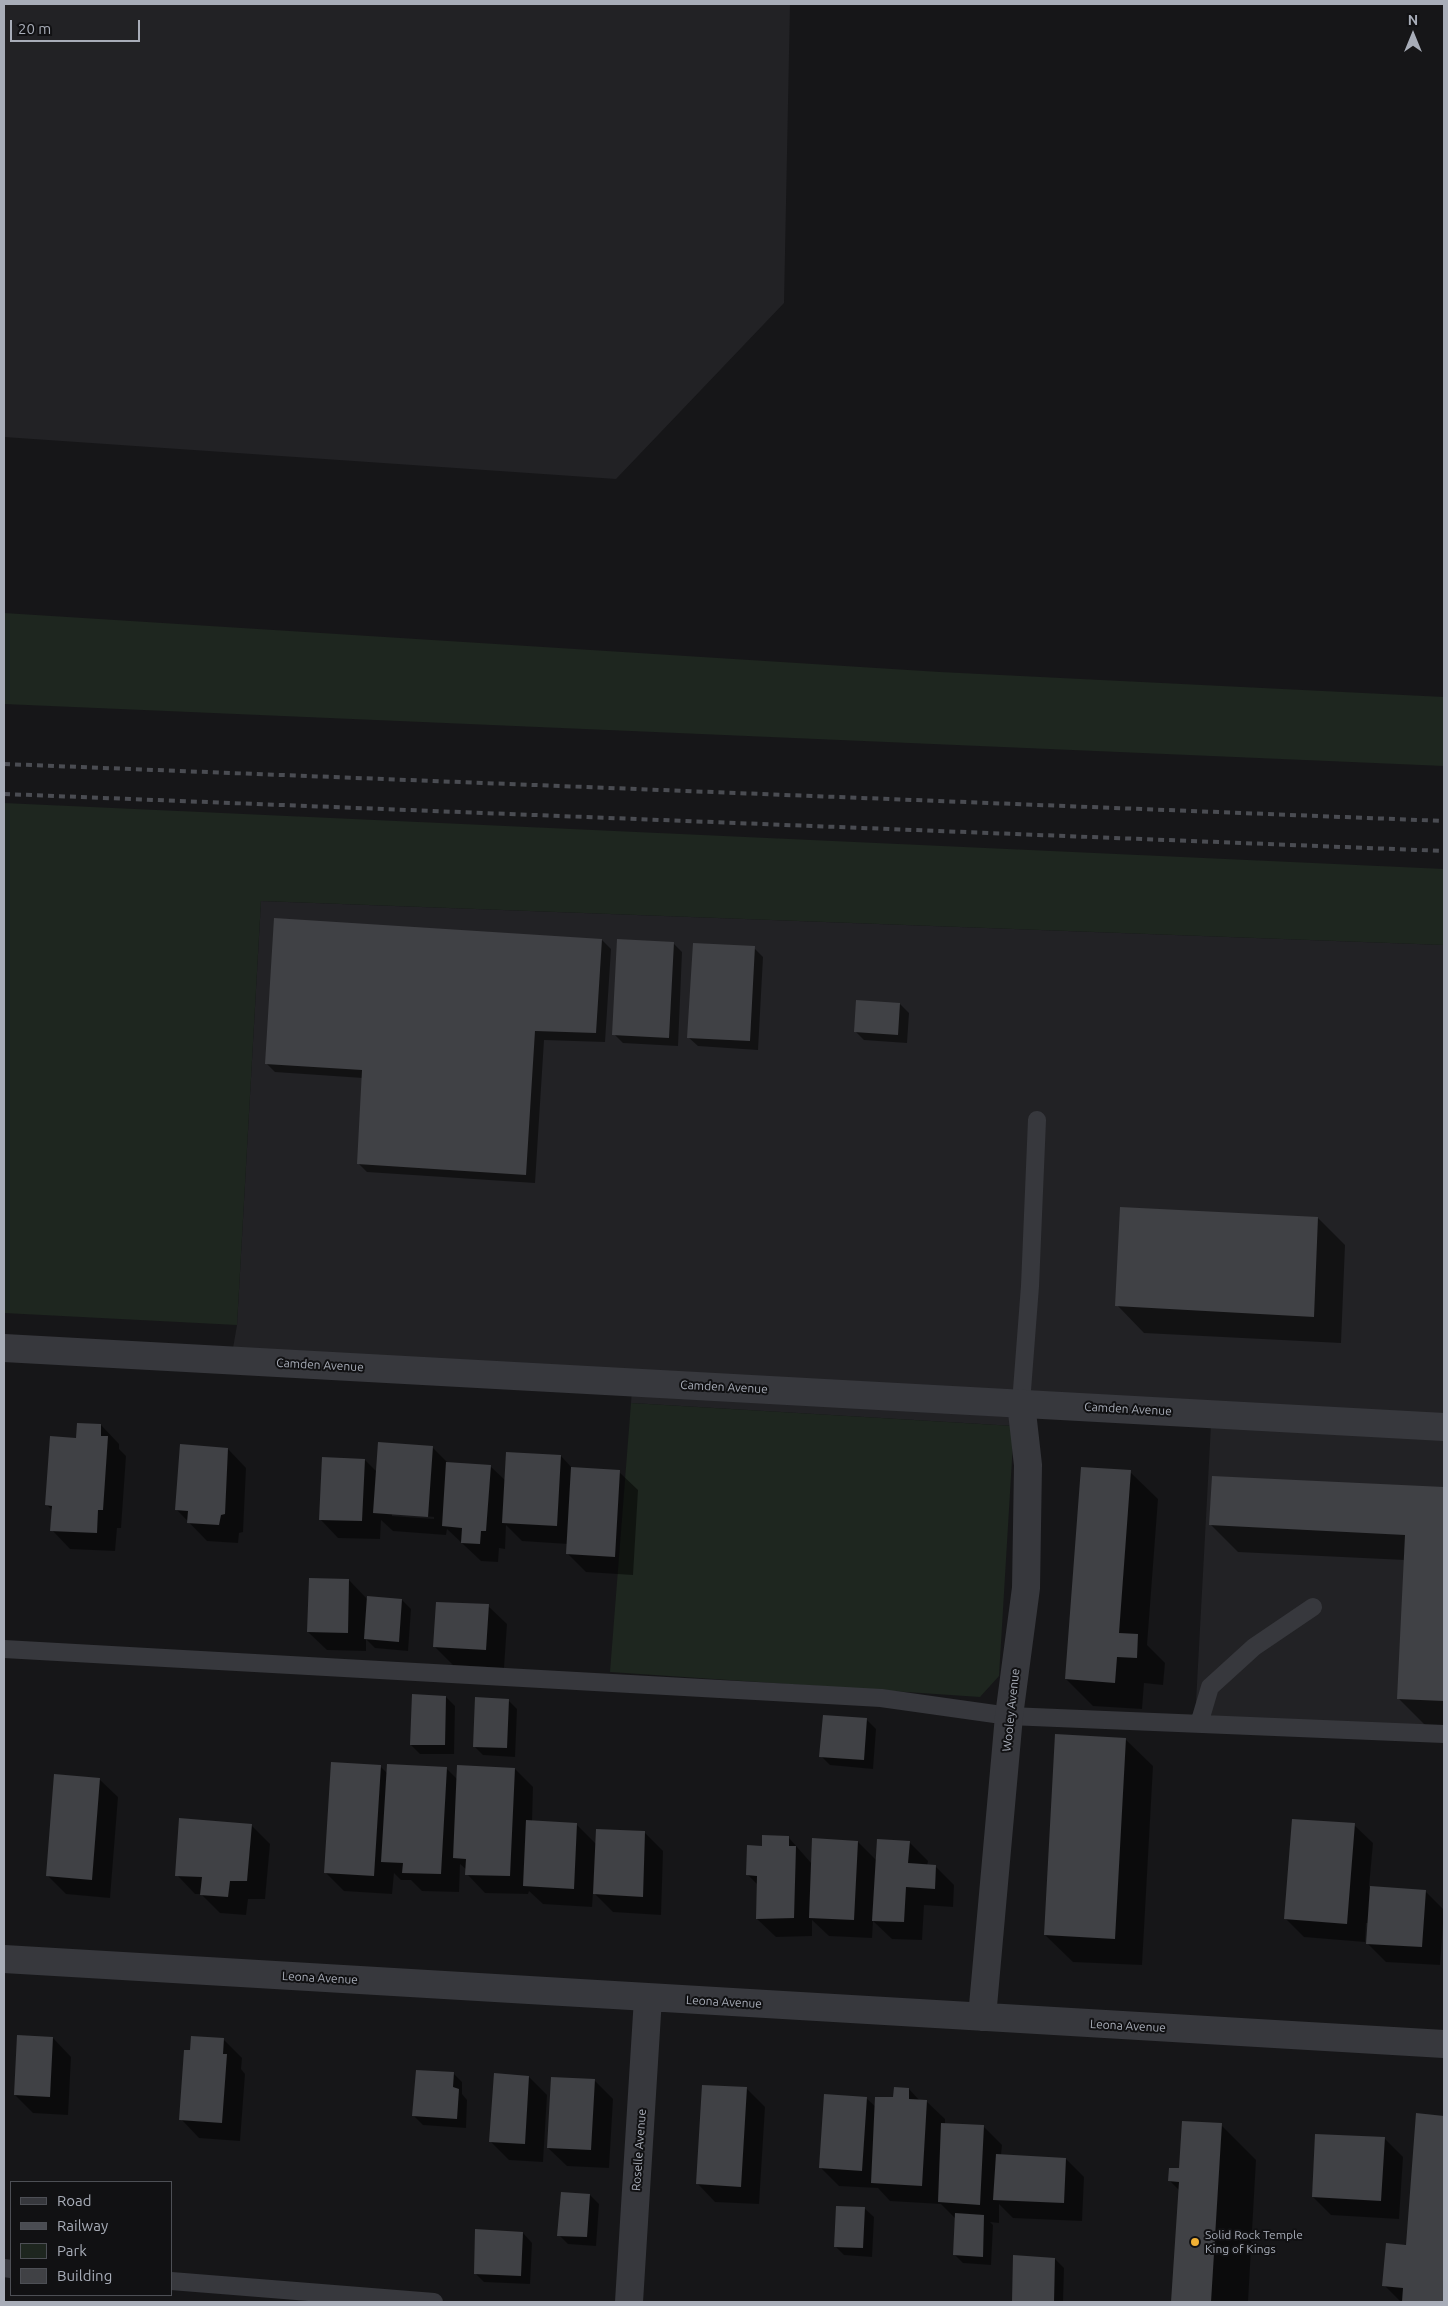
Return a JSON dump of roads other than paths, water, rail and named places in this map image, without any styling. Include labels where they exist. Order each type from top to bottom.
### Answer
[{"type":"street","name":"Camden Avenue","points":[[4,1348],[1444,1428]]},
{"type":"street","name":"Wooley Avenue","points":[[982,2017],[1009,1716],[1026,1588],[1028,1465],[1021,1403]]},
{"type":"street","name":"Leona Avenue","points":[[4,1959],[1444,2044]]},
{"type":"street","name":"Roselle Avenue","points":[[629,2302],[648,1998]]},
{"type":"lane","points":[[1021,1403],[1030,1286],[1037,1120]]},
{"type":"lane","points":[[1199,1724],[1210,1687],[1254,1646],[1313,1607]]},
{"type":"lane","points":[[4,1649],[881,1698],[1009,1716],[1444,1734]]},
{"type":"lane","points":[[172,2281],[434,2302]]},
{"type":"railway","points":[[4,764],[1444,821]]},
{"type":"railway","points":[[4,794],[1444,851]]},
{"type":"place","name":"Solid Rock Temple King of Kings","points":[[1195,2242]]}]
